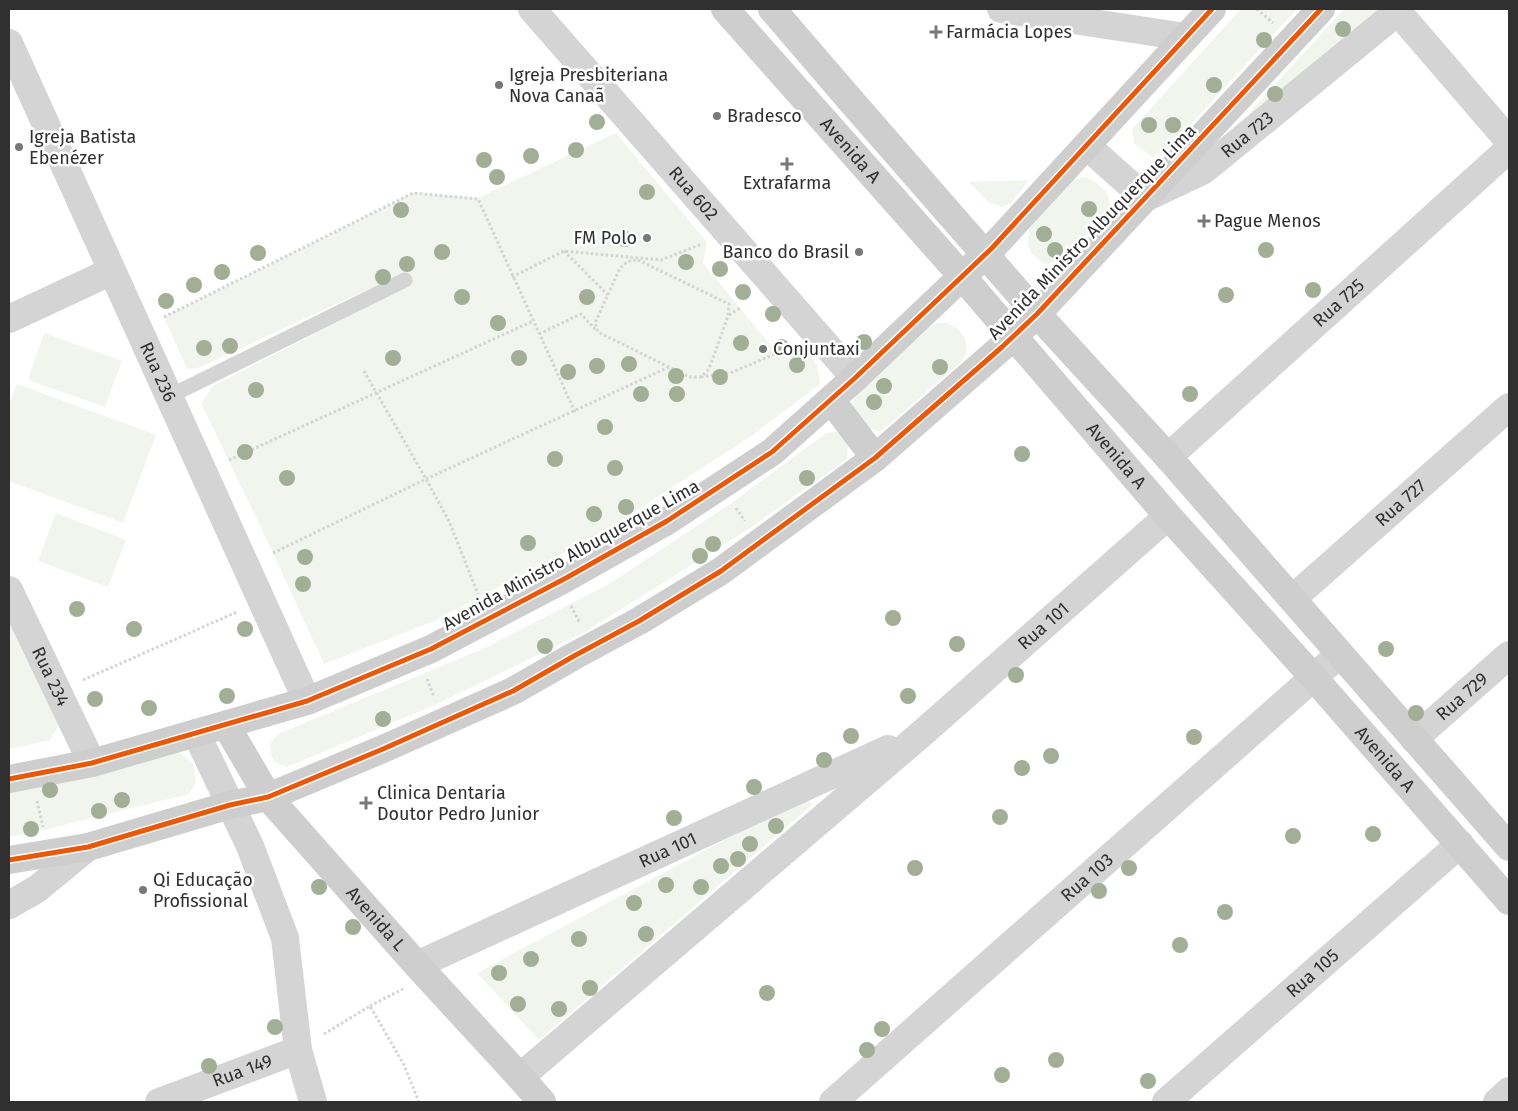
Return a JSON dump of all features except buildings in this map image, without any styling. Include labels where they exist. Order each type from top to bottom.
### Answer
[{"type":"street","name":"Rua 602","points":[[532,9],[855,378]]},
{"type":"street","name":"Avenida A","points":[[724,9],[826,122],[1014,336],[1168,516],[1314,678],[1509,901]]},
{"type":"street","name":"Avenida A","points":[[772,9],[1037,314],[1168,457],[1509,847]]},
{"type":"street","points":[[1001,9],[1186,36]]},
{"type":"street","name":"Avenida Ministro Albuquerque Lima","points":[[9,778],[92,763],[307,701],[431,649],[566,578],[667,521],[772,452],[962,278],[986,255],[1212,9]]},
{"type":"street","name":"Avenida Ministro Albuquerque Lima","points":[[9,860],[88,847],[230,805],[268,797],[383,749],[512,691],[639,622],[721,571],[875,458],[1014,336],[1037,314],[1321,9]]},
{"type":"street","points":[[1400,10],[1509,141]]},
{"type":"street","name":"Rua 723","points":[[1145,198],[1204,170],[1400,10]]},
{"type":"street","name":"Rua 236","points":[[9,43],[307,701]]},
{"type":"street","points":[[826,122],[852,102]]},
{"type":"street","points":[[1087,146],[1145,198]]},
{"type":"street","name":"Rua 725","points":[[1168,457],[1509,148]]},
{"type":"street","points":[[9,319],[112,271]]},
{"type":"street","points":[[830,400],[875,458]]},
{"type":"street","name":"Rua 727","points":[[1292,600],[1509,407]]},
{"type":"street","name":"Rua 101","points":[[520,1076],[919,736],[1168,516]]},
{"type":"street","name":"Rua 234","points":[[9,590],[92,763]]},
{"type":"street","name":"Rua 103","points":[[834,1102],[1340,654]]},
{"type":"street","name":"Rua 729","points":[[1414,739],[1509,655]]},
{"type":"street","name":"Avenida L","points":[[226,725],[268,797],[411,976],[520,1076],[542,1102]]},
{"type":"street","points":[[196,733],[250,846],[285,938],[298,1050],[309,1092],[314,1102]]},
{"type":"street","name":"Rua 101","points":[[411,976],[919,736]]},
{"type":"street","name":"Rua 105","points":[[1166,1102],[1460,844]]},
{"type":"street","points":[[9,905],[37,890],[88,847]]},
{"type":"street","name":"Rua 149","points":[[159,1102],[298,1050]]},
{"type":"street","points":[[1497,1102],[1509,1091]]},
{"type":"lane","points":[[170,396],[405,280]]},
{"type":"path","points":[[1257,9],[1279,28]]},
{"type":"path","points":[[164,317],[413,193],[478,198],[512,277],[575,412]]},
{"type":"path","points":[[512,277],[564,251],[661,260],[707,242]]},
{"type":"path","points":[[564,251],[608,295]]},
{"type":"path","points":[[598,332],[595,323],[620,268],[628,261],[638,260],[729,304],[728,316],[709,368],[700,377]]},
{"type":"path","points":[[728,316],[740,308]]},
{"type":"path","points":[[539,334],[581,314],[598,332],[689,377],[733,372],[777,353]]},
{"type":"path","points":[[228,460],[533,321]]},
{"type":"path","points":[[273,553],[426,479],[670,368]]},
{"type":"path","points":[[364,371],[450,524],[480,598]]},
{"type":"path","points":[[733,502],[750,528]]},
{"type":"path","points":[[570,604],[582,625]]},
{"type":"path","points":[[75,683],[243,609]]},
{"type":"path","points":[[424,673],[437,704]]},
{"type":"path","points":[[36,796],[44,830]]},
{"type":"path","points":[[298,1050],[370,1006],[411,976]]},
{"type":"path","points":[[370,1006],[404,1065],[419,1102]]},
{"type":"shaded area","points":[[1241,9],[1297,9],[1166,151],[1152,157],[1134,143],[1132,129]]},
{"type":"shaded area","points":[[1344,9],[1385,9],[1245,124],[1249,113]]},
{"type":"shaded area","points":[[616,133],[707,242],[703,263],[777,353],[804,349],[817,365],[820,384],[750,437],[611,527],[434,621],[324,664],[201,403],[213,386],[408,286],[401,274],[198,368],[187,369],[164,317],[413,193],[478,198]]},
{"type":"shaded area","points":[[1086,177],[1100,186],[1107,194],[1110,209],[1062,261],[1044,264],[1032,254],[1028,245],[1029,229],[1073,180]]},
{"type":"shaded area","points":[[1029,180],[1011,203],[1002,207],[988,202],[969,182]]},
{"type":"shaded area","points":[[935,323],[948,323],[958,329],[965,338],[967,351],[961,362],[880,432],[867,427],[853,413],[854,399],[860,389]]},
{"type":"shaded area","points":[[44,333],[122,361],[105,407],[28,380]]},
{"type":"shaded area","points":[[17,384],[156,435],[123,523],[9,481],[9,405]]},
{"type":"shaded area","points":[[837,432],[848,442],[847,459],[750,528],[585,632],[437,704],[287,767],[274,760],[270,744],[278,734],[485,648],[609,584],[733,502],[826,433]]},
{"type":"shaded area","points":[[56,513],[126,540],[108,587],[38,561]]},
{"type":"shaded area","points":[[9,616],[59,724],[50,740],[9,749]]},
{"type":"shaded area","points":[[179,752],[193,764],[196,782],[189,794],[9,837],[9,791]]},
{"type":"shaded area","points":[[803,798],[813,804],[539,1040],[477,973]]},
{"type":"cycle path","points":[[9,779],[92,763],[307,701],[431,649],[566,578],[667,521],[772,452],[855,378],[992,248],[1212,9]]},
{"type":"cycle path","points":[[9,860],[88,847],[230,805],[268,797],[383,749],[513,691],[639,621],[721,571],[875,458],[1002,347],[1037,314],[1321,9]]},
{"type":"place","name":"Farmácia Lopes","points":[[936,32]]},
{"type":"place","name":"Igreja Presbiteriana Nova Canaã","points":[[499,85]]},
{"type":"place","name":"Bradesco","points":[[717,116]]},
{"type":"place","name":"Igreja Batista Ebenézer","points":[[19,147]]},
{"type":"place","name":"Extrafarma","points":[[787,164]]},
{"type":"place","name":"Pague Menos","points":[[1204,221]]},
{"type":"place","name":"FM Polo","points":[[647,238]]},
{"type":"place","name":"Banco do Brasil","points":[[859,252]]},
{"type":"place","name":"Conjuntaxi","points":[[763,349]]},
{"type":"place","name":"Clinica Dentaria Doutor Pedro Junior","points":[[366,803]]},
{"type":"place","name":"Qi Educação Profissional","points":[[143,890]]}]
